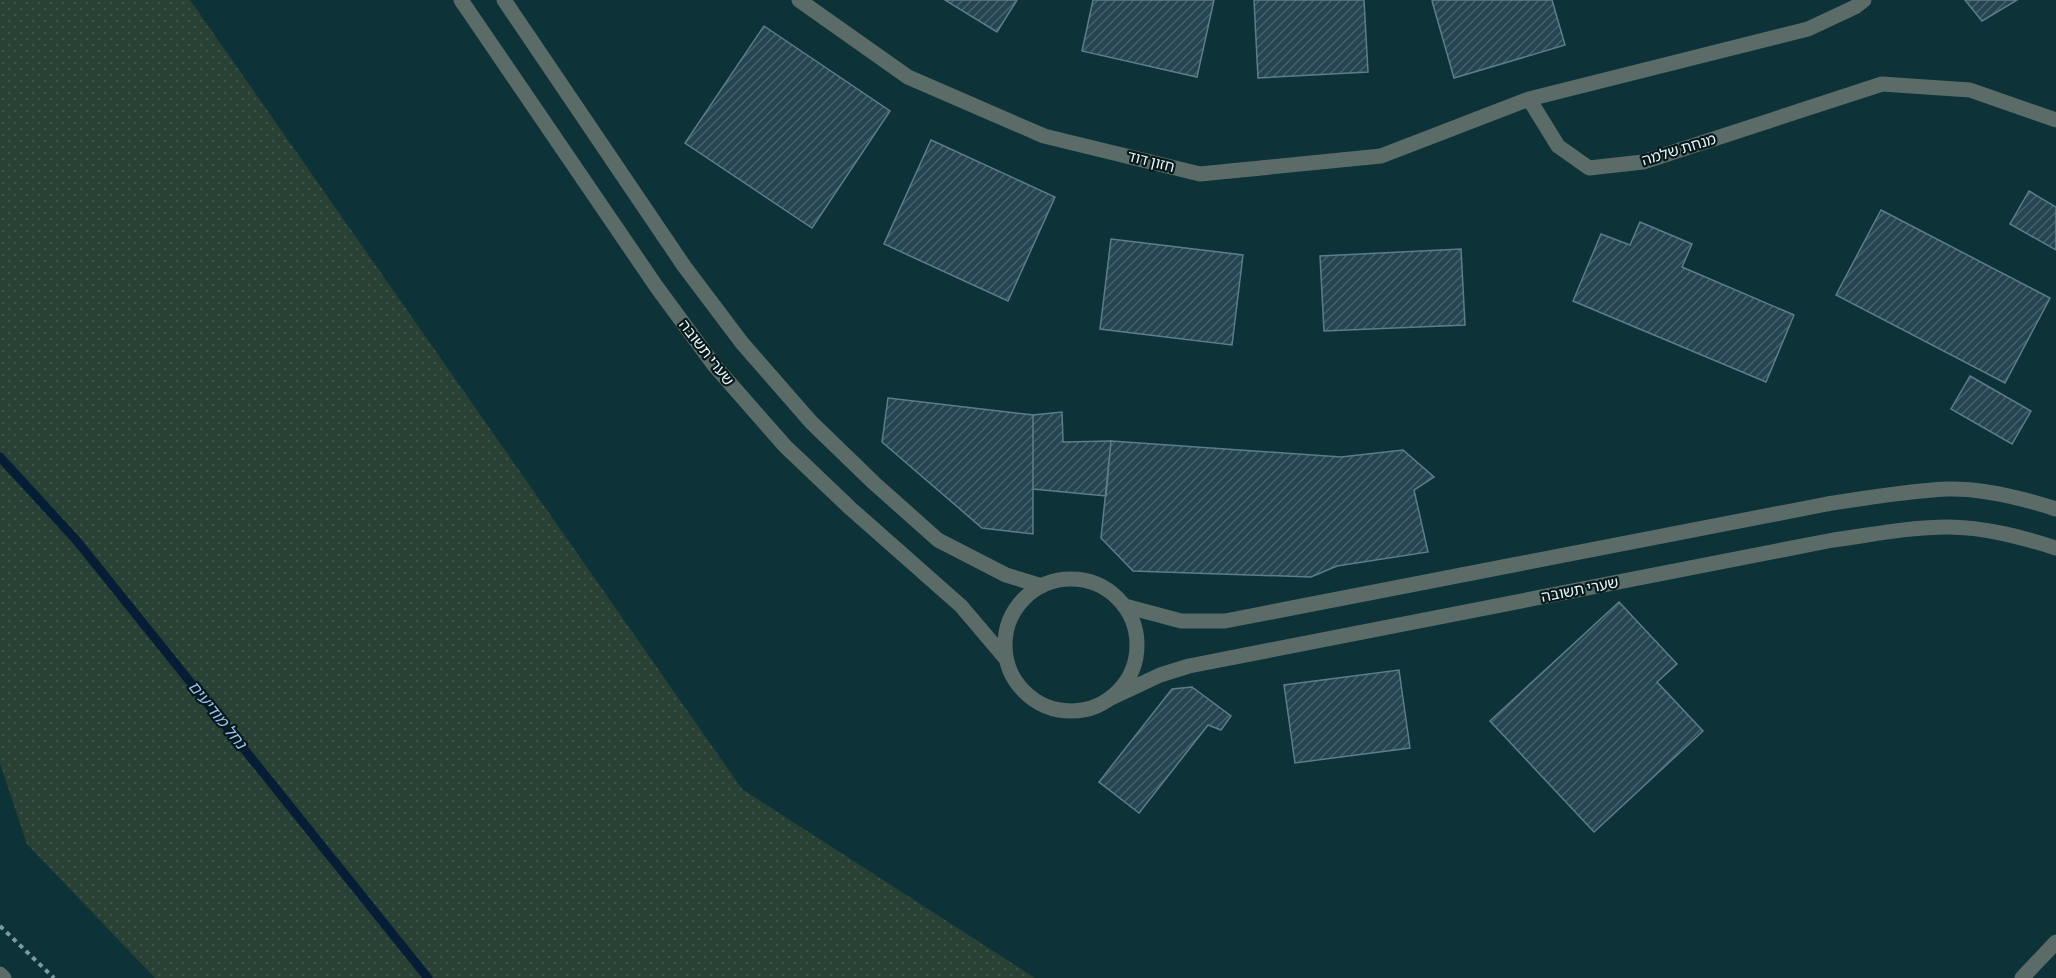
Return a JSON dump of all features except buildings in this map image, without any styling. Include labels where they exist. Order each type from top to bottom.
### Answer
[{"type":"street","name":"שערי תשובה","points":[[461,0],[649,277],[714,365],[785,446],[850,508],[961,606],[1006,659]]},
{"type":"street","points":[[504,0],[684,266],[742,343],[811,422],[874,483],[938,540],[1006,575],[1042,586]]},
{"type":"street","name":"חזון דוד","points":[[799,0],[908,77],[1044,136],[1200,174],[1381,156],[1529,99]]},
{"type":"street","points":[[1529,99],[1808,29],[1855,7],[1864,0]]},
{"type":"street","name":"מנחת שלמה","points":[[1529,99],[1558,146],[1589,168],[1643,162],[1882,84],[1970,90],[2056,120]]},
{"type":"street","points":[[1125,606],[1181,621],[1225,621],[1827,504],[1896,494],[1948,489],[2001,495],[2056,509]]},
{"type":"street","name":"שערי תשובה","points":[[1110,699],[1160,675],[1189,666],[1833,540],[1948,527],[1995,532],[2056,548]]},
{"type":"street","points":[[1082,579],[1106,588],[1125,606],[1136,630],[1136,656],[1127,680],[1110,699],[1086,709],[1060,710],[1035,701],[1017,683],[1006,659],[1005,634],[1014,609],[1032,590],[1042,586],[1056,580],[1082,579]]},
{"type":"street","points":[[2022,978],[2056,942]]},
{"type":"street","points":[[0,974],[4,978]]},
{"type":"path","points":[[0,926],[54,978]]},
{"type":"green space","points":[[0,0],[190,0],[742,789],[1035,978],[155,978],[27,844],[0,763]]},
{"type":"waterway","name":"נחל מודיעים","points":[[0,457],[77,541],[428,978]]}]
